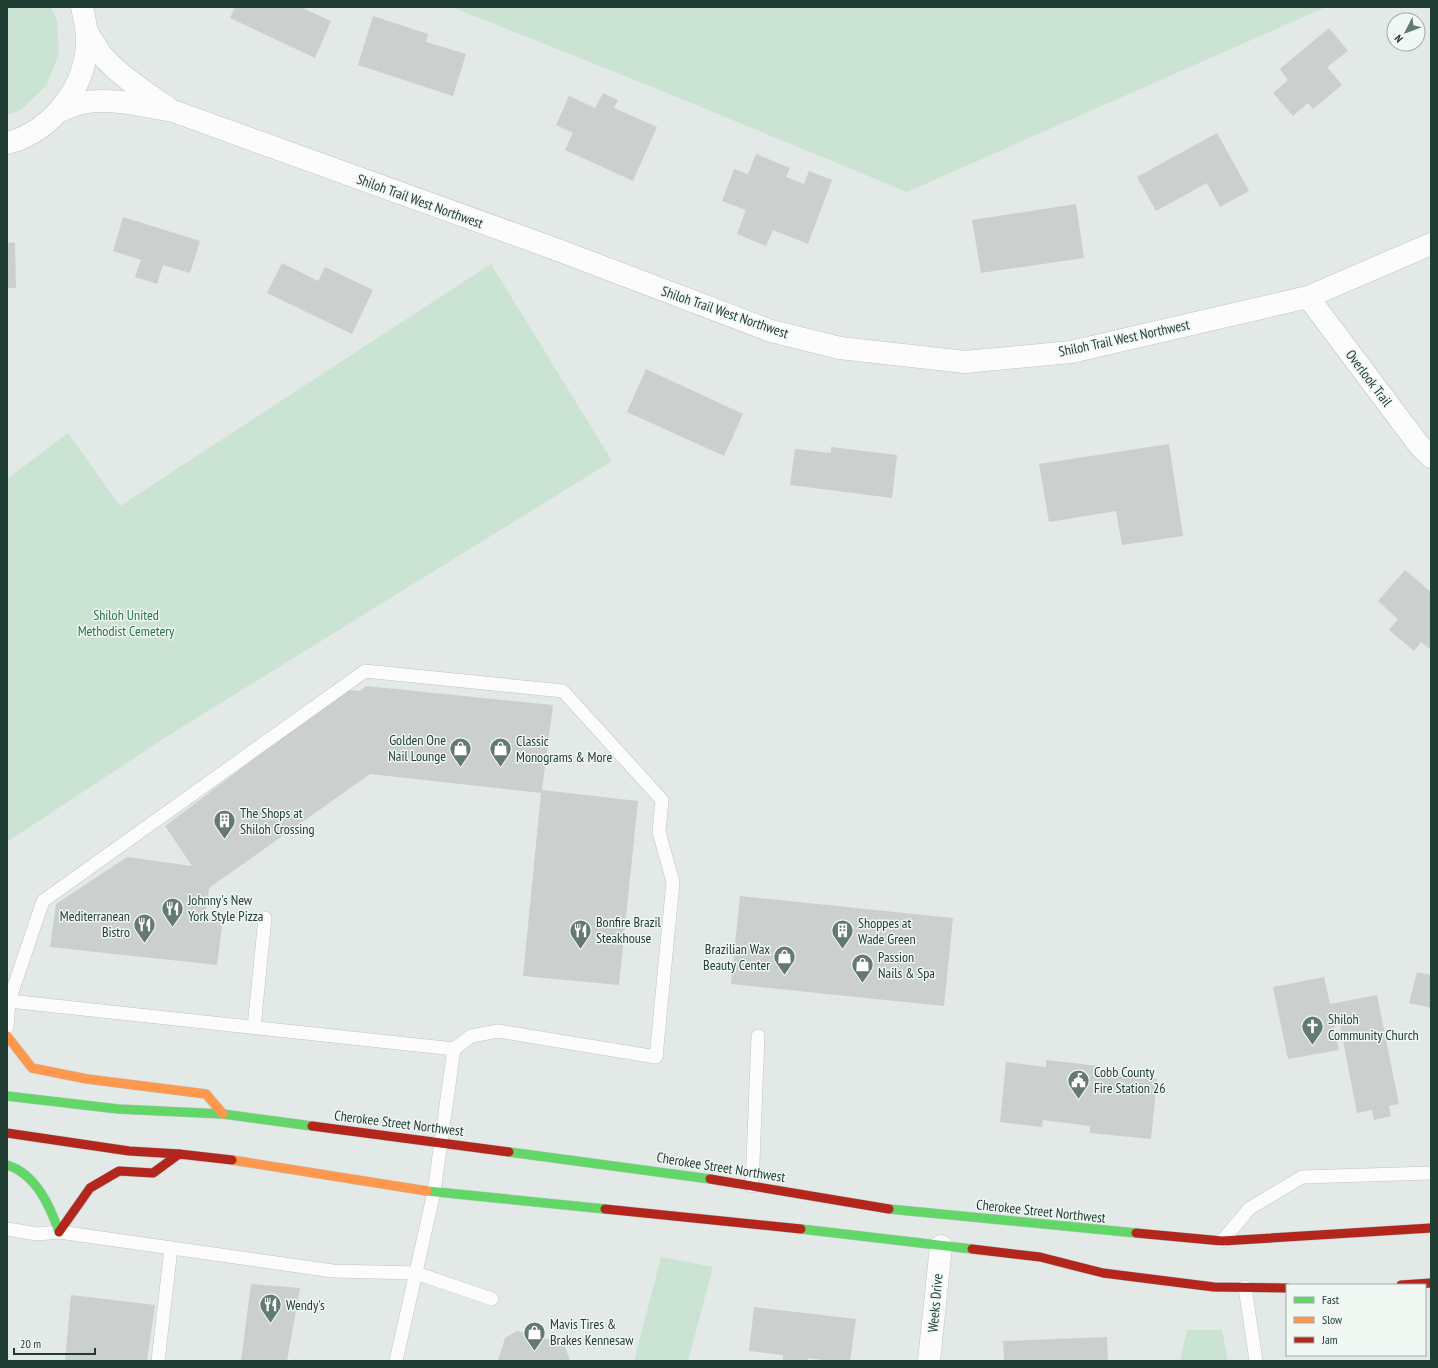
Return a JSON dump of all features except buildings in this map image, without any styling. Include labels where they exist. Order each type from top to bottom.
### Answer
[{"type":"main road","points":[[7,1036],[32,1068],[87,1079],[206,1094],[223,1114]]},
{"type":"main road","name":"Cherokee Street Northwest","points":[[7,1096],[118,1109],[223,1114],[690,1176],[899,1211],[1096,1230],[1222,1241],[1431,1228]]},
{"type":"main road","points":[[7,1133],[129,1151],[179,1154],[237,1161],[434,1192],[848,1234],[1040,1257],[1103,1273],[1214,1287],[1286,1288]]},
{"type":"main road","points":[[59,1232],[90,1188],[119,1171],[153,1173],[179,1154]]},
{"type":"main road","points":[[7,1165],[13,1166],[33,1182],[48,1203],[59,1232]]},
{"type":"main road","points":[[1416,1284],[1431,1283]]},
{"type":"street","points":[[7,143],[37,130],[60,111],[77,85],[85,59],[87,32],[82,7]]},
{"type":"street","name":"Shiloh Trail West Northwest","points":[[87,32],[101,54],[116,68],[146,94],[173,111]]},
{"type":"street","name":"Shiloh Trail West Northwest","points":[[60,111],[80,104],[102,102],[121,102],[173,111],[542,245],[770,331],[840,348],[965,362],[1071,352],[1308,297],[1431,244]]},
{"type":"street","name":"Overlook Trail","points":[[1308,297],[1414,439],[1431,457]]},
{"type":"street","name":"Weeks Drive","points":[[929,1361],[941,1246]]},
{"type":"lane","points":[[7,1027],[9,1001],[43,901],[365,671],[563,691],[662,800],[659,832],[673,882],[656,1057],[498,1032],[471,1036],[454,1049],[9,1001]]},
{"type":"lane","points":[[254,1027],[265,918]]},
{"type":"lane","points":[[752,1186],[758,1036]]},
{"type":"lane","points":[[396,1361],[434,1192],[454,1049]]},
{"type":"lane","points":[[1222,1241],[1250,1208],[1302,1177],[1431,1173]]},
{"type":"lane","points":[[7,1230],[37,1234],[59,1232],[333,1271],[416,1273],[492,1299]]},
{"type":"lane","points":[[158,1361],[171,1248]]},
{"type":"lane","points":[[1245,1287],[1256,1361]]},
{"type":"green space","points":[[7,7],[51,7],[57,20],[59,54],[46,86],[21,110],[7,115]]},
{"type":"green space","points":[[452,7],[1326,7],[907,192],[650,86]]},
{"type":"green space","name":"Shiloh United Methodist Cemetery","points":[[491,264],[612,461],[166,737],[7,842],[7,479],[68,433],[120,506]]},
{"type":"green space","points":[[661,1257],[713,1267],[688,1361],[634,1361]]},
{"type":"green space","points":[[1187,1330],[1222,1330],[1228,1361],[1180,1361]]},
{"type":"traffic: fast","points":[[7,1096],[118,1109],[223,1114],[312,1126]]},
{"type":"traffic: fast","points":[[509,1152],[710,1179]]},
{"type":"traffic: fast","points":[[7,1165],[17,1169],[34,1183],[46,1202],[59,1232]]},
{"type":"traffic: fast","points":[[427,1191],[605,1209]]},
{"type":"traffic: fast","points":[[889,1209],[1136,1233]]},
{"type":"traffic: fast","points":[[801,1229],[972,1249]]},
{"type":"traffic: slow","points":[[7,1036],[32,1068],[87,1079],[206,1094],[223,1114]]},
{"type":"traffic: slow","points":[[232,1160],[427,1191]]},
{"type":"traffic: jam","points":[[312,1126],[509,1152]]},
{"type":"traffic: jam","points":[[7,1133],[129,1151],[179,1154],[232,1160]]},
{"type":"traffic: jam","points":[[59,1232],[90,1188],[119,1171],[153,1173],[179,1154]]},
{"type":"traffic: jam","points":[[710,1179],[889,1209]]},
{"type":"traffic: jam","points":[[605,1209],[801,1229]]},
{"type":"traffic: jam","points":[[1136,1233],[1222,1241],[1431,1228]]},
{"type":"traffic: jam","points":[[972,1249],[1040,1257],[1103,1273],[1214,1287],[1286,1288]]},
{"type":"traffic: jam","points":[[1416,1284],[1431,1283]]},
{"type":"place","name":"Golden One Nail Lounge","points":[[461,768]]},
{"type":"place","name":"Classic Monograms & More","points":[[500,768]]},
{"type":"place","name":"The Shops at Shiloh Crossing","points":[[225,840]]},
{"type":"place","name":"Johnny's New York Style Pizza","points":[[173,928]]},
{"type":"place","name":"Mediterranean Bistro","points":[[145,944]]},
{"type":"place","name":"Bonfire Brazil Steakhouse","points":[[581,950]]},
{"type":"place","name":"Shoppes at Wade Green","points":[[842,950]]},
{"type":"place","name":"Brazilian Wax Beauty Center","points":[[785,976]]},
{"type":"place","name":"Passion Nails & Spa","points":[[863,984]]},
{"type":"place","name":"Shiloh Community Church","points":[[1312,1046]]},
{"type":"place","name":"Cobb County Fire Station 26","points":[[1079,1100]]},
{"type":"place","name":"Wendy's","points":[[270,1324]]},
{"type":"place","name":"Mavis Tires & Brakes Kennesaw","points":[[534,1352]]}]
